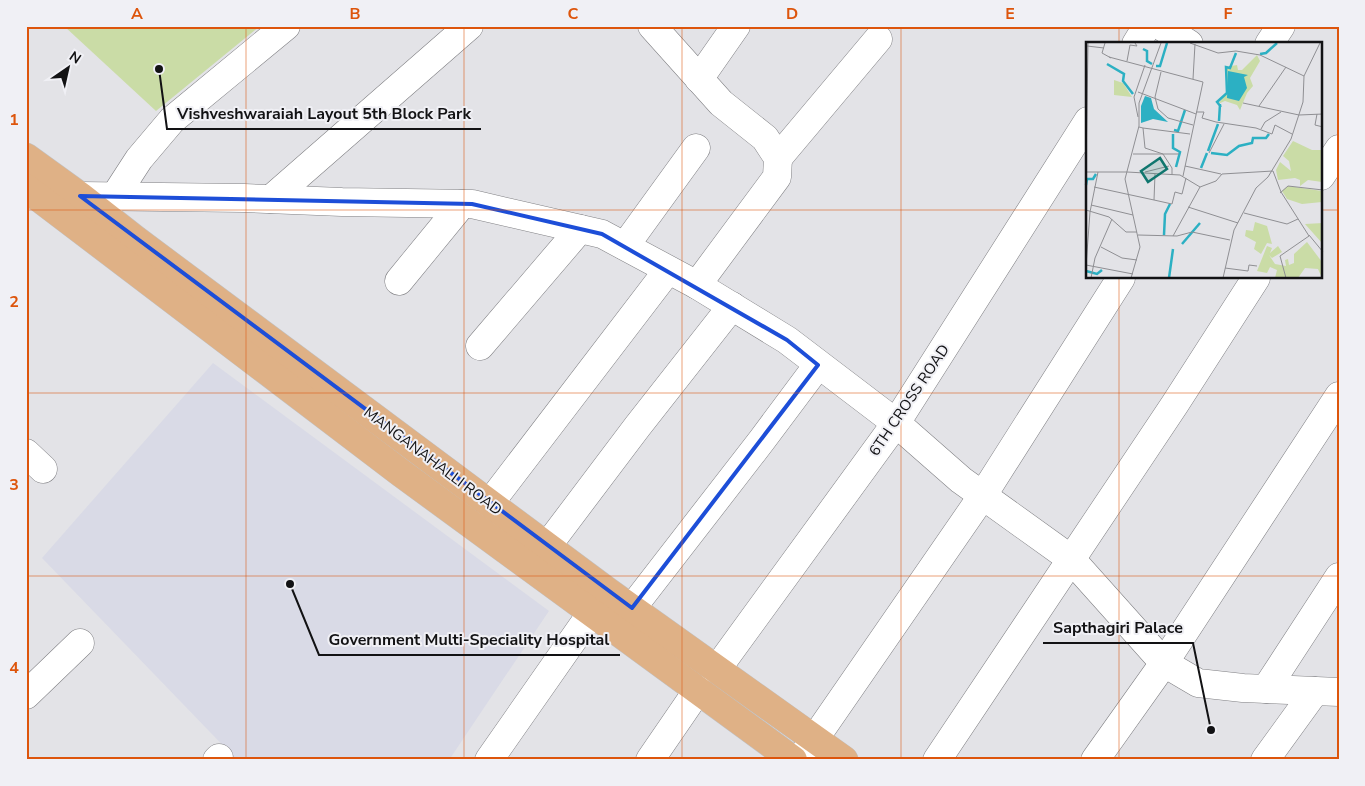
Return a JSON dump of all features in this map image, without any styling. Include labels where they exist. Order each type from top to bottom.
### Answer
[{"type":"main road","name":"MANGANAHALLI ROAD","points":[[30,172],[402,473],[793,760]]},
{"type":"main road","name":"MANGANAHALLI ROAD","points":[[72,206],[136,240],[608,591],[717,669],[808,749],[844,760]]},
{"type":"street","points":[[115,196],[139,159],[172,120],[286,26]]},
{"type":"street","points":[[271,199],[469,26]]},
{"type":"street","points":[[652,26],[721,103],[765,138],[778,158],[777,177],[697,285]]},
{"type":"street","points":[[699,79],[736,26]]},
{"type":"street","points":[[1137,42],[1147,26]]},
{"type":"street","points":[[1161,26],[1186,42]]},
{"type":"street","points":[[1271,42],[1281,26]]},
{"type":"street","points":[[778,158],[878,39]]},
{"type":"street","name":"6TH CROSS ROAD","points":[[717,669],[896,423],[1086,124]]},
{"type":"street","points":[[625,246],[696,148]]},
{"type":"street","points":[[1322,174],[1339,149]]},
{"type":"street","points":[[72,206],[115,196],[472,204],[602,234],[697,285],[787,340],[896,423],[961,480],[1071,560],[1164,663],[1198,683],[1266,689],[1327,691]]},
{"type":"street","points":[[399,281],[462,204]]},
{"type":"street","points":[[480,346],[580,229]]},
{"type":"street","points":[[490,503],[668,270]]},
{"type":"street","points":[[808,749],[983,495],[1120,279]]},
{"type":"street","points":[[937,760],[1175,404],[1255,279]]},
{"type":"street","points":[[548,546],[637,427],[732,306]]},
{"type":"street","points":[[632,608],[758,446],[818,365]]},
{"type":"street","points":[[1095,760],[1164,663],[1339,396]]},
{"type":"street","points":[[1266,689],[1339,578]]},
{"type":"street","points":[[489,760],[608,591]]},
{"type":"street","points":[[26,695],[80,643]]},
{"type":"street","points":[[650,760],[698,690]]},
{"type":"street","points":[[1265,760],[1327,691]]},
{"type":"highlighted area","points":[[80,196],[472,204],[602,234],[787,340],[818,365],[632,608]]},
{"type":"shaded area","points":[[213,363],[549,611],[449,760],[237,760],[42,558]]},
{"type":"green space","points":[[64,26],[260,26],[156,111]]},
{"type":"place","name":"Vishveshwaraiah Layout 5th Block Park","points":[[159,69]]},
{"type":"place","name":"Government Multi-Speciality Hospital","points":[[290,584]]},
{"type":"place","name":"Sapthagiri Palace","points":[[1211,730]]}]
